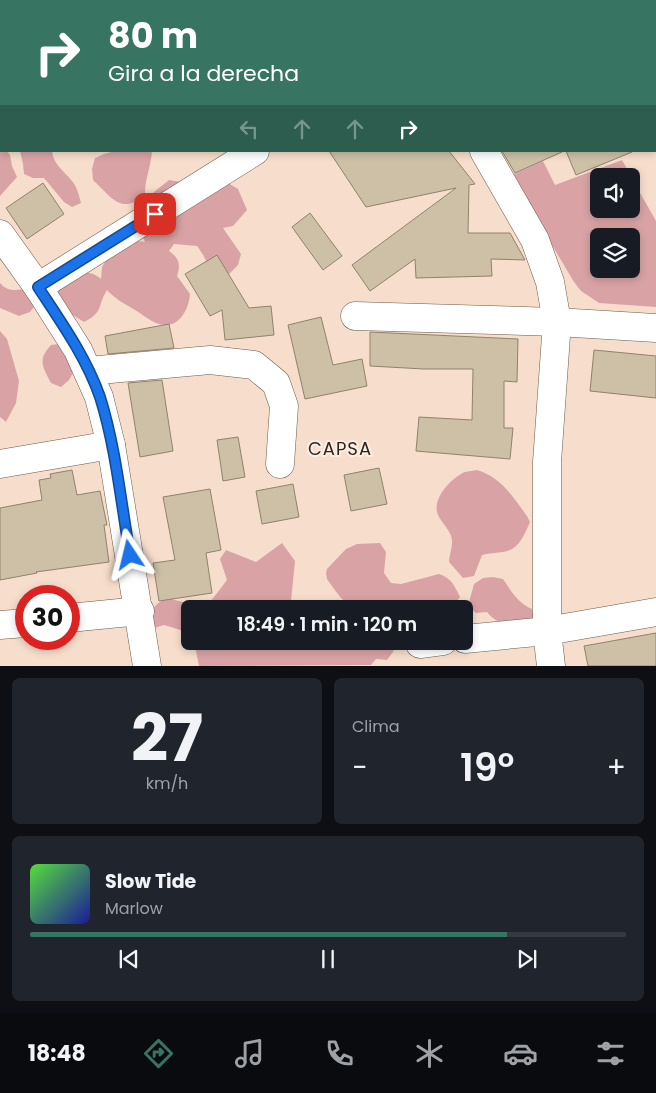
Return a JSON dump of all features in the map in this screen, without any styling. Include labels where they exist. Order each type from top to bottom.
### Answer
[{"type":"street","points":[[38,287],[253,152]]},
{"type":"street","points":[[485,152],[535,240],[550,282],[557,322],[547,462],[547,631],[551,666]]},
{"type":"street","points":[[0,234],[38,287],[78,350],[99,396],[111,444],[140,611],[147,666]]},
{"type":"street","points":[[355,316],[557,322],[656,328]]},
{"type":"street","points":[[88,371],[210,360],[254,365],[276,383],[284,406],[280,464]]},
{"type":"street","points":[[0,464],[111,444]]},
{"type":"street","points":[[80,617],[140,611]]},
{"type":"street","points":[[473,638],[547,631],[656,612]]},
{"type":"street","points":[[0,625],[15,624]]},
{"type":"shaded area","points":[[0,152],[8,152],[17,177],[0,196]]},
{"type":"shaded area","points":[[20,152],[52,152],[57,164],[75,186],[81,203],[72,207],[64,202],[44,178],[33,178],[24,174]]},
{"type":"shaded area","points":[[111,152],[152,152],[145,193],[137,200],[124,204],[118,202],[93,180],[92,169],[95,158]]},
{"type":"shaded area","points":[[622,160],[626,168],[601,168]]},
{"type":"shaded area","points":[[543,161],[555,185],[590,172],[590,218],[640,218],[640,193],[656,221],[656,307],[599,303],[581,291],[574,282],[527,203],[514,174]]},
{"type":"shaded area","points":[[169,180],[189,183],[228,183],[238,189],[247,210],[233,226],[223,228],[241,254],[238,265],[223,280],[211,269],[197,246],[174,244],[169,251],[178,262],[177,276],[190,294],[185,312],[172,324],[166,325],[153,322],[120,301],[107,290],[95,315],[84,322],[57,305],[56,293],[69,275],[86,272],[101,279],[102,267],[108,257],[137,241],[145,242],[141,226],[144,204],[151,194]]},
{"type":"shaded area","points":[[0,283],[10,290],[30,288],[36,304],[30,312],[19,316],[0,308]]},
{"type":"shaded area","points":[[0,331],[7,339],[19,381],[16,403],[6,422],[0,417]]},
{"type":"shaded area","points":[[59,344],[67,352],[74,371],[69,380],[61,387],[51,383],[43,364],[44,355],[51,345]]},
{"type":"shaded area","points":[[477,470],[493,477],[500,483],[517,502],[530,522],[517,545],[509,551],[482,555],[474,576],[463,578],[449,562],[452,539],[438,515],[437,502],[448,484],[454,479],[465,472]]},
{"type":"shaded area","points":[[282,543],[295,561],[291,600],[212,600],[227,580],[220,559],[226,550],[256,562]]},
{"type":"shaded area","points":[[380,543],[386,552],[384,573],[391,583],[401,584],[439,574],[450,580],[460,597],[458,600],[343,600],[327,579],[326,573],[327,569],[346,549],[357,544]]},
{"type":"shaded area","points":[[483,578],[503,579],[519,600],[532,609],[534,620],[509,624],[498,621],[487,612],[476,613],[473,610],[473,600],[470,600],[474,584]]},
{"type":"shaded area","points":[[168,598],[181,602],[181,630],[164,625],[154,628],[153,609]]},
{"type":"shaded area","points":[[394,650],[387,660],[376,659],[371,665],[199,666],[196,651]]},
{"type":"building","points":[[330,152],[450,152],[475,184],[469,185],[468,233],[510,233],[525,260],[491,259],[492,276],[416,278],[415,259],[370,291],[352,265],[456,188],[366,207]]},
{"type":"building","points":[[503,152],[562,152],[515,173]]},
{"type":"building","points":[[566,152],[632,152],[590,168],[576,175]]},
{"type":"building","points":[[43,183],[64,214],[27,239],[6,208]]},
{"type":"building","points":[[310,213],[342,256],[323,270],[292,227]]},
{"type":"building","points":[[217,255],[249,308],[271,306],[274,335],[225,340],[222,310],[210,316],[185,274]]},
{"type":"building","points":[[321,317],[333,365],[362,359],[367,386],[305,399],[288,325]]},
{"type":"building","points":[[169,324],[174,348],[108,354],[105,336]]},
{"type":"building","points":[[370,332],[518,339],[517,382],[504,381],[504,428],[513,428],[510,459],[416,451],[419,417],[472,420],[473,369],[370,366]]},
{"type":"building","points":[[594,350],[656,356],[656,398],[590,391]]},
{"type":"building","points":[[162,380],[173,451],[140,457],[128,383]]},
{"type":"building","points":[[238,437],[245,477],[223,481],[217,440]]},
{"type":"building","points":[[379,468],[387,504],[351,511],[344,475]]},
{"type":"building","points":[[72,470],[77,495],[100,491],[107,525],[104,525],[109,562],[36,572],[0,580],[0,508],[42,500],[39,480],[51,478],[50,474]]},
{"type":"building","points":[[293,484],[299,517],[262,524],[256,491]]},
{"type":"building","points":[[210,489],[221,550],[206,553],[212,593],[159,601],[153,563],[175,560],[163,497]]},
{"type":"building","points":[[656,633],[656,666],[588,666],[584,646]]},
{"type":"district","name":"CAPSA","points":[[340,449]]},
{"type":"route","points":[[130,555],[111,444],[99,396],[78,350],[38,287],[155,214]]}]
